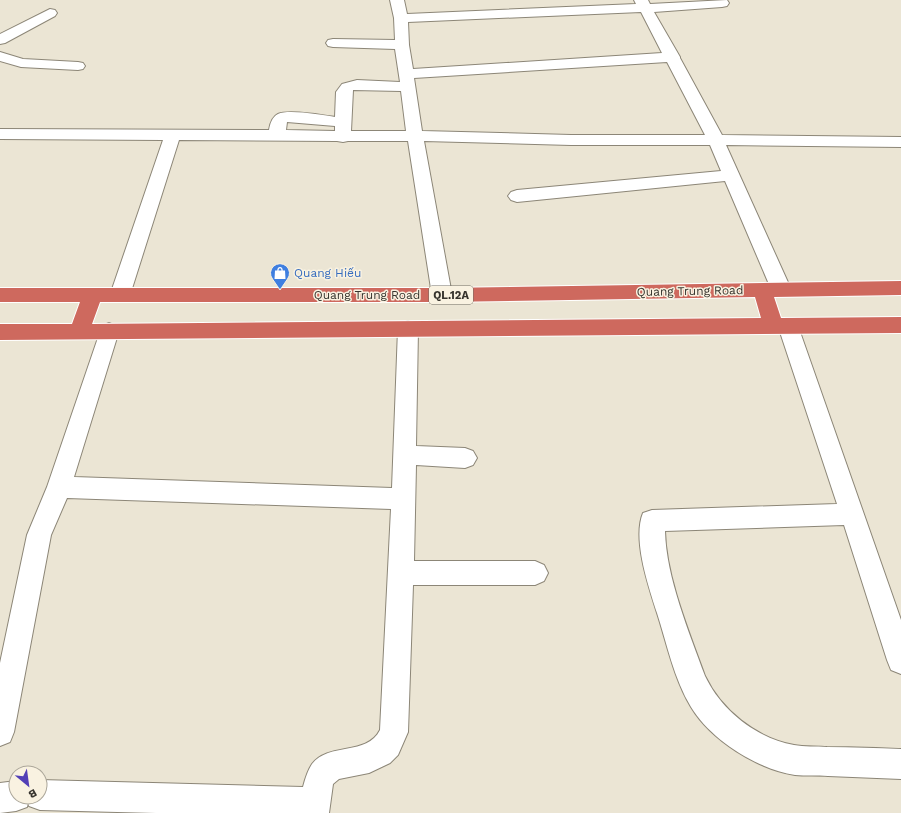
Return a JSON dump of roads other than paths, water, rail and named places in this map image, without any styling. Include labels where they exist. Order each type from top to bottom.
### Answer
[{"type":"highway","name":"Quang Trung Road","points":[[0,295],[442,295],[901,288]]},
{"type":"highway","points":[[771,289],[780,326]]},
{"type":"highway","points":[[79,332],[93,294]]},
{"type":"highway","points":[[0,332],[901,325]]},
{"type":"street","points":[[397,0],[401,18],[402,45],[415,136],[442,295]]},
{"type":"street","points":[[401,18],[567,6],[722,3]]},
{"type":"street","points":[[643,4],[673,57],[716,140],[731,175],[771,289]]},
{"type":"street","points":[[0,40],[50,13]]},
{"type":"street","points":[[333,43],[402,45]]},
{"type":"street","points":[[0,56],[21,63],[78,66]]},
{"type":"street","points":[[343,129],[344,92],[347,87],[408,80],[673,57]]},
{"type":"street","points":[[0,134],[173,134],[277,136],[343,129],[415,136],[571,140],[825,140],[901,142]]},
{"type":"street","points":[[120,295],[173,134]]},
{"type":"street","points":[[517,196],[731,175]]},
{"type":"street","points":[[780,326],[853,514],[901,660]]},
{"type":"street","points":[[48,794],[314,808],[323,773],[328,769],[374,757],[387,746],[393,737],[401,573],[408,329]]},
{"type":"street","points":[[0,732],[39,535],[59,487],[109,331]]},
{"type":"street","points":[[405,455],[465,458]]},
{"type":"street","points":[[59,487],[402,499]]},
{"type":"street","points":[[853,514],[652,521],[654,555],[669,611],[700,696],[712,712],[733,733],[778,756],[795,760],[901,764]]},
{"type":"street","points":[[401,573],[535,573]]},
{"type":"place","name":"Quang Hiếu","points":[[280,290]]}]
